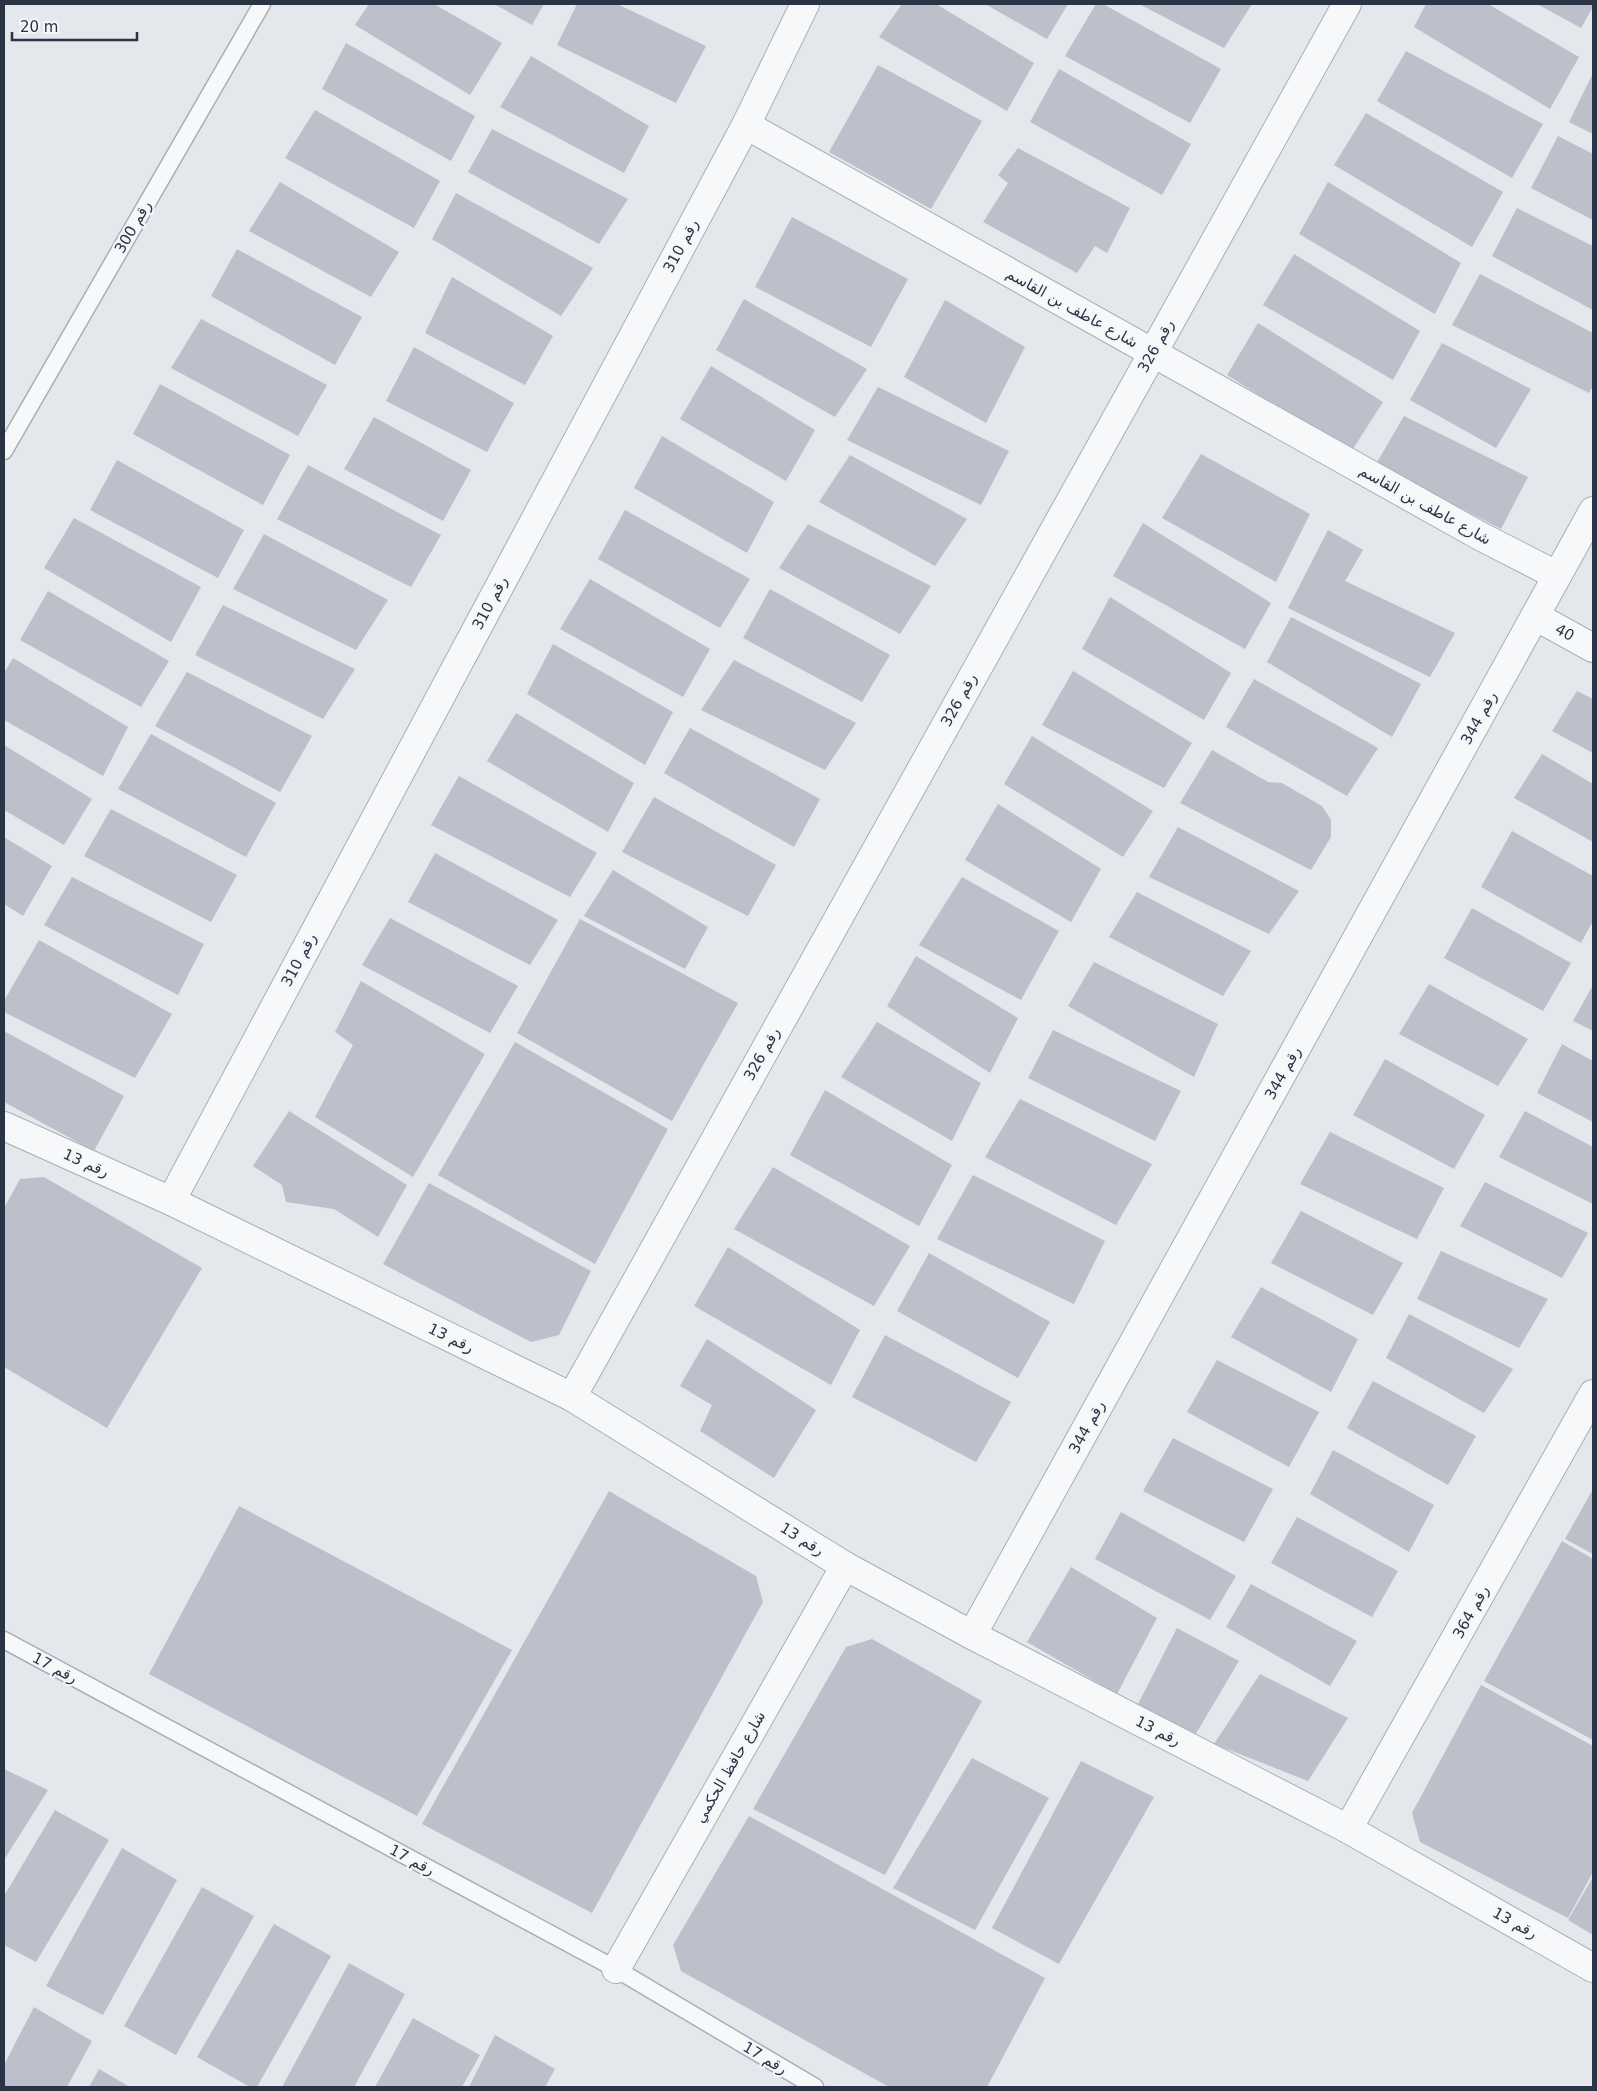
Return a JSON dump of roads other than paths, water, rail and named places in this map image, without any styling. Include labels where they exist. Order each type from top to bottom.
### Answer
[{"type":"street","name":"رقم 310","points":[[171,1201],[746,124],[805,4]]},
{"type":"street","name":"رقم 326","points":[[572,1398],[1347,4]]},
{"type":"street","name":"شارع عاطف بن القاسم","points":[[746,124],[1480,536],[1556,575]]},
{"type":"street","name":"رقم 344","points":[[972,1635],[1593,511]]},
{"type":"street","name":"40","points":[[1535,616],[1593,648]]},
{"type":"street","name":"رقم 13","points":[[7,1136],[171,1201],[572,1398],[845,1566],[972,1635],[1348,1829],[1593,1968]]},
{"type":"street","name":"رقم 364","points":[[1348,1829],[1593,1394]]},
{"type":"street","name":"شارع حافظ الحكمي","points":[[616,1969],[845,1566]]},
{"type":"lane","name":"رقم 300","points":[[4,451],[262,4]]},
{"type":"lane","name":"رقم 17","points":[[4,1640],[616,1969],[815,2087]]}]
